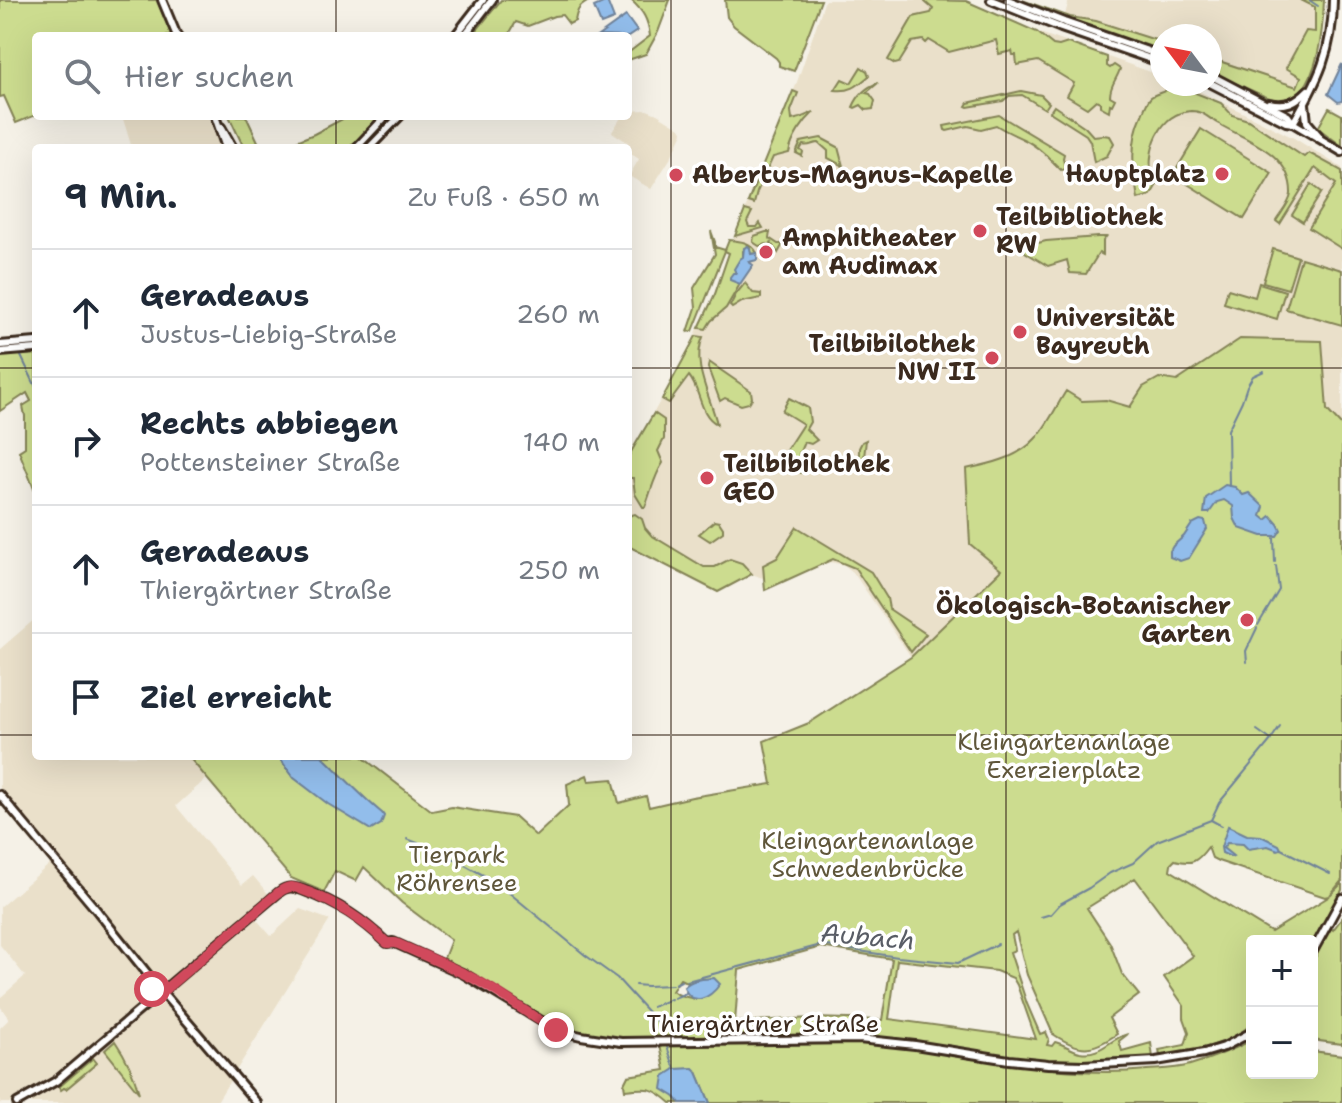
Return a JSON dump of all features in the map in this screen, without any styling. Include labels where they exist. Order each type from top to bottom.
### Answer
[{"type":"main road","points":[[162,0],[175,32]]},
{"type":"main road","points":[[458,32],[483,0]]},
{"type":"main road","points":[[467,32],[492,0]]},
{"type":"main road","points":[[991,0],[1150,59]]},
{"type":"main road","points":[[1008,0],[1150,52]]},
{"type":"main road","points":[[1293,123],[1315,82],[1330,42],[1333,0]]},
{"type":"main road","points":[[1222,81],[1288,116],[1293,123],[1342,152]]},
{"type":"main road","points":[[1262,101],[1287,105],[1315,82]]},
{"type":"main road","points":[[1222,89],[1293,123]]},
{"type":"main road","points":[[1305,103],[1307,122],[1324,142]]},
{"type":"main road","points":[[217,120],[231,144]]},
{"type":"main road","points":[[360,144],[382,120]]},
{"type":"main road","points":[[373,144],[396,120]]},
{"type":"main road","points":[[219,124],[225,144]]},
{"type":"main road","points":[[0,345],[32,342]]},
{"type":"main road","points":[[0,352],[32,349]]},
{"type":"main road","points":[[0,795],[257,1103]]},
{"type":"main road","name":"Thiergärtner Straße","points":[[162,992],[273,897],[290,887],[347,910],[387,943],[396,943],[464,974],[540,1022],[556,1030],[581,1036],[621,1042],[859,1039],[1009,1060],[1083,1065],[1156,1061],[1204,1053],[1246,1035]]},
{"type":"main road","points":[[1318,942],[1342,898]]},
{"type":"main road","points":[[148,974],[152,989],[148,1004]]},
{"type":"main road","points":[[17,1103],[56,1081],[162,992]]},
{"type":"main road","points":[[148,1004],[172,1004]]},
{"type":"shaded area","name":"Universität Bayreuth","points":[[825,0],[965,0],[1023,27],[1150,72],[1150,96],[1209,96],[1294,138],[1342,168],[1342,426],[1327,410],[1322,342],[1240,339],[1177,381],[1159,378],[1130,407],[1106,400],[1082,401],[1066,391],[1036,439],[1017,453],[994,463],[966,469],[1002,569],[911,657],[853,572],[844,565],[822,564],[765,590],[765,579],[752,574],[718,592],[632,548],[632,450],[677,372],[715,294],[736,232],[796,85]]},
{"type":"shaded area","points":[[1069,0],[1301,0],[1315,7],[1315,33],[1287,68],[1301,77],[1297,88],[1222,62],[1222,24],[1150,24],[1150,38],[1065,15]]},
{"type":"shaded area","points":[[647,110],[657,114],[683,133],[651,189],[632,178],[632,171],[639,159],[632,155],[632,144],[612,132],[620,120],[632,120],[632,111]]},
{"type":"shaded area","points":[[123,120],[210,120],[220,144],[131,144]]},
{"type":"shaded area","points":[[32,621],[32,760],[191,760],[207,778],[176,806],[242,885],[253,876],[270,896],[251,913],[271,936],[300,909],[330,920],[216,1103],[0,1103],[0,1028],[9,1019],[0,1006],[0,998],[25,976],[0,945],[0,907],[50,864],[0,804],[0,649]]},
{"type":"green space","points":[[0,0],[157,0],[170,32],[32,32],[32,117],[16,123],[4,96],[0,97]]},
{"type":"green space","points":[[501,0],[591,0],[578,10],[575,21],[569,24],[562,15],[528,26],[516,22],[510,32],[475,32]]},
{"type":"green space","points":[[631,0],[670,0],[646,54],[632,59],[632,50],[650,36],[639,8]]},
{"type":"green space","points":[[725,0],[821,0],[794,71],[779,66],[776,58],[734,26],[727,17]]},
{"type":"green space","points":[[926,0],[966,1],[1037,32],[1053,45],[1068,43],[1107,57],[1107,66],[1110,68],[1114,65],[1120,69],[1111,89],[1110,96],[1115,99],[1109,111],[1096,100],[1087,108],[1067,96],[1074,83],[1038,61],[1017,65],[1016,55],[1012,51],[999,54],[996,40],[949,52],[929,40],[926,43],[923,40],[912,42],[899,63],[888,60],[913,17],[931,13],[933,9]]},
{"type":"green space","points":[[1013,0],[1022,0],[1070,17],[1096,21],[1150,38],[1150,50],[1066,22]]},
{"type":"green space","points":[[1301,0],[1324,0],[1317,58],[1301,91],[1279,101],[1222,77],[1222,62],[1297,87],[1301,77],[1286,68],[1306,31],[1315,32],[1315,7]]},
{"type":"green space","points":[[861,67],[869,76],[854,88],[835,90],[842,79],[851,83]]},
{"type":"green space","points":[[878,83],[866,93],[875,101],[873,109],[866,110],[861,105],[853,107],[863,92]]},
{"type":"green space","points":[[793,91],[798,93],[791,111],[792,120],[814,112],[798,131],[789,153],[773,157],[754,204],[748,202]]},
{"type":"green space","points":[[1021,91],[1041,95],[1049,103],[1045,109],[1022,95],[966,106],[968,103]]},
{"type":"green space","points":[[1153,96],[1203,96],[1221,103],[1232,115],[1248,120],[1304,157],[1309,153],[1342,171],[1342,249],[1309,228],[1336,184],[1315,168],[1280,224],[1276,221],[1291,194],[1284,168],[1266,150],[1196,111],[1180,113],[1157,135],[1151,167],[1152,178],[1159,181],[1151,195],[1138,199],[1134,167],[1135,136],[1148,101]]},
{"type":"green space","points":[[1054,106],[1093,136],[1110,136],[1114,143],[1107,156],[1094,162],[1086,135],[1050,112]]},
{"type":"green space","points":[[1329,108],[1342,115],[1342,146],[1318,128]]},
{"type":"green space","points":[[999,115],[1064,154],[1065,169],[1061,170],[1030,143],[996,125],[981,129],[968,126],[947,131],[944,126]]},
{"type":"green space","points":[[231,120],[248,120],[259,144],[242,144]]},
{"type":"green space","points":[[340,120],[377,120],[353,144],[289,144]]},
{"type":"green space","name":"Hauptplatz","points":[[1201,129],[1272,173],[1244,219],[1173,175]]},
{"type":"green space","points":[[821,138],[838,147],[843,166],[828,158],[828,151],[819,143],[803,145],[800,150],[802,156],[796,153],[801,142]]},
{"type":"green space","points":[[1311,184],[1322,192],[1303,222],[1292,215]]},
{"type":"green space","points":[[745,210],[752,212],[747,222],[749,227],[757,227],[760,223],[763,228],[735,236]]},
{"type":"green space","points":[[711,231],[715,247],[725,250],[729,240],[738,241],[749,244],[757,253],[751,254],[746,249],[743,251],[732,280],[740,284],[726,308],[706,329],[699,328],[729,253],[725,251],[693,331],[688,332],[696,308],[694,288],[715,254]]},
{"type":"green space","points":[[770,232],[769,238],[783,244],[778,253],[771,243],[759,246],[753,242],[754,236]]},
{"type":"green space","points":[[1106,237],[1103,255],[1099,253],[1086,274],[1070,273],[1067,260],[1048,266],[1022,247],[1046,241]]},
{"type":"green space","points":[[1273,249],[1298,257],[1288,289],[1263,282]]},
{"type":"green space","points":[[1301,258],[1342,270],[1342,325],[1286,309]]},
{"type":"green space","points":[[745,283],[753,293],[761,294],[761,298],[742,302],[732,308],[730,306],[736,294]]},
{"type":"green space","points":[[1259,283],[1285,291],[1277,319],[1224,303],[1228,289],[1255,297]]},
{"type":"green space","points":[[696,336],[703,337],[699,359],[717,424],[703,409],[689,376],[669,403],[662,399]]},
{"type":"green space","points":[[1240,339],[1322,341],[1327,410],[1342,426],[1342,880],[1330,895],[1342,883],[1342,890],[1317,935],[1246,935],[1246,1028],[1219,1043],[1160,1056],[1159,1050],[1185,1045],[1189,1032],[1184,1006],[1164,977],[1193,956],[1135,878],[1087,908],[1110,943],[1122,974],[1139,995],[1109,1018],[1117,1034],[1108,1040],[1085,1048],[1053,1034],[1027,975],[1016,932],[1012,935],[1015,950],[1010,952],[1040,1034],[1046,1032],[1049,1039],[1047,1045],[1052,1046],[1055,1042],[1087,1053],[1128,1034],[1119,1041],[1122,1051],[1151,1043],[1153,1058],[1043,1061],[887,1039],[833,1035],[650,1040],[586,1034],[556,1027],[444,958],[451,940],[402,903],[364,867],[356,881],[335,871],[324,892],[291,878],[191,760],[366,760],[432,811],[452,807],[515,817],[536,836],[569,805],[567,784],[587,775],[589,781],[613,779],[619,803],[646,796],[649,807],[772,784],[764,741],[809,723],[911,657],[1001,570],[970,544],[966,469],[1003,459],[1028,446],[1044,428],[1066,391],[1082,401],[1106,400],[1130,407],[1143,387],[1159,378],[1177,381]],"holes":[[[1208,847],[1212,858],[1325,897],[1330,896],[1271,932],[1170,870],[1175,860],[1190,862]],[[821,947],[892,959],[882,1020],[813,1018],[735,1022],[739,970]],[[897,960],[996,971],[1013,978],[1036,1039],[889,1019]],[[680,979],[688,983],[703,979],[695,999],[672,991]]]},
{"type":"green space","points":[[32,353],[32,484],[19,451],[25,447],[23,406],[31,401],[27,393],[0,411],[0,355]]},
{"type":"green space","points":[[709,362],[751,391],[749,403],[741,405],[725,398],[720,401],[708,368]]},
{"type":"green space","points":[[789,398],[808,408],[810,422],[806,429],[817,440],[811,444],[804,442],[799,454],[815,465],[822,466],[830,458],[842,464],[859,455],[859,448],[866,440],[864,457],[858,462],[801,473],[783,462],[781,458],[803,424],[782,411]]},
{"type":"green space","points":[[654,413],[664,420],[664,439],[658,451],[663,463],[645,507],[635,494],[632,450]]},
{"type":"green space","points":[[632,515],[642,519],[651,535],[704,567],[715,567],[730,559],[742,563],[752,574],[718,592],[632,548]]},
{"type":"green space","points":[[714,521],[719,522],[723,532],[710,541],[699,534]]},
{"type":"green space","points":[[797,527],[871,572],[887,598],[889,609],[926,634],[911,652],[855,568],[833,559],[765,590],[763,565],[777,558]]},
{"type":"green space","points":[[1342,918],[1342,1044],[1318,1041],[1318,949],[1330,927],[1333,930]]},
{"type":"green space","points":[[115,1041],[135,1079],[139,1093],[105,1050]]},
{"type":"green space","points":[[830,1041],[919,1049],[1049,1069],[1114,1072],[1168,1069],[1214,1057],[1246,1043],[1246,1079],[1318,1079],[1318,1052],[1342,1055],[1342,1103],[710,1103],[697,1072],[674,1096],[680,1103],[671,1103],[650,1089],[625,1090],[624,1084],[628,1076],[665,1070],[660,1045]]},
{"type":"green space","points":[[93,1058],[97,1063],[61,1090],[59,1087]]},
{"type":"water","points":[[607,1],[614,19],[601,24],[594,7]]},
{"type":"water","points":[[626,16],[637,31],[632,34],[604,32]]},
{"type":"water","points":[[1342,64],[1342,101],[1338,102],[1328,94]]},
{"type":"water","points":[[748,246],[751,254],[757,253],[757,260],[749,262],[753,265],[740,284],[730,280],[730,277],[736,273],[734,269]]},
{"type":"water","points":[[1225,485],[1235,487],[1243,495],[1249,493],[1264,507],[1261,516],[1266,520],[1271,516],[1278,524],[1281,530],[1277,536],[1262,536],[1239,528],[1233,506],[1224,500],[1217,502],[1209,513],[1204,513],[1206,498]]},
{"type":"water","points":[[1205,521],[1207,529],[1189,558],[1180,561],[1170,557],[1173,546],[1192,524]]},
{"type":"water","points":[[281,760],[326,760],[382,813],[381,824],[371,830],[328,804],[294,778]]},
{"type":"water","points":[[1228,826],[1247,835],[1261,836],[1281,849],[1268,846],[1248,849],[1243,844],[1227,843],[1223,848],[1231,857],[1222,853],[1221,847]]},
{"type":"water","points":[[714,978],[720,984],[701,999],[692,997],[684,987],[694,981]]},
{"type":"water","points":[[693,1068],[710,1103],[680,1103],[662,1089],[664,1076],[675,1069]]},
{"type":"waterway","points":[[1309,0],[1318,6]]},
{"type":"waterway","name":"Aubach","points":[[21,356],[32,379]]},
{"type":"waterway","points":[[1229,486],[1228,430],[1253,376],[1264,371]]},
{"type":"waterway","points":[[1274,538],[1275,562]]},
{"type":"waterway","points":[[1258,625],[1279,590],[1276,566]]},
{"type":"waterway","points":[[1247,662],[1246,651],[1257,628]]},
{"type":"waterway","points":[[1272,738],[1280,726]]},
{"type":"waterway","points":[[1211,820],[1219,803],[1271,740],[1257,730]]},
{"type":"waterway","name":"Aubach","points":[[1041,917],[1051,914],[1060,904],[1110,873],[1133,863],[1157,841],[1211,820],[1222,826]]},
{"type":"waterway","name":"Aubach","points":[[407,839],[441,852],[496,882],[617,978],[656,1021],[664,1025],[664,1038]]},
{"type":"waterway","name":"Aubach","points":[[1281,849],[1330,874]]},
{"type":"waterway","name":"Aubach","points":[[687,981],[821,945],[958,963],[998,944]]},
{"type":"waterway","name":"Aubach","points":[[675,984],[681,981]]},
{"type":"waterway","name":"Aubach","points":[[635,985],[672,985]]},
{"type":"waterway","points":[[674,998],[686,993]]},
{"type":"waterway","points":[[652,1007],[671,999]]},
{"type":"waterway","points":[[666,1026],[671,1029]]},
{"type":"waterway","points":[[666,1044],[675,1069]]},
{"type":"place","name":"Hauptplatz","points":[[1222,174]]},
{"type":"place","name":"Albertus-Magnus-Kapelle","points":[[676,175]]},
{"type":"place","name":"Teilbibliothek RW","points":[[980,231]]},
{"type":"place","name":"Amphitheater am Audimax","points":[[766,252]]},
{"type":"place","name":"Universität Bayreuth","points":[[1020,332]]},
{"type":"place","name":"Teilbibilothek NW II","points":[[992,358]]},
{"type":"place","name":"Teilbibilothek GEO","points":[[707,478]]},
{"type":"place","name":"Ökologisch-Botanischer Garten","points":[[1247,620]]},
{"type":"route","points":[[152,989],[148,1004],[273,897],[293,887],[347,910],[387,943],[396,943],[443,963],[556,1030]]},
{"type":"park label","name":"Kleingartenanlage Exerzierplatz","points":[[1064,756]]},
{"type":"park label","name":"Kleingartenanlage Schwedenbrücke","points":[[868,855]]},
{"type":"park label","name":"Tierpark Röhrensee","points":[[457,869]]}]
